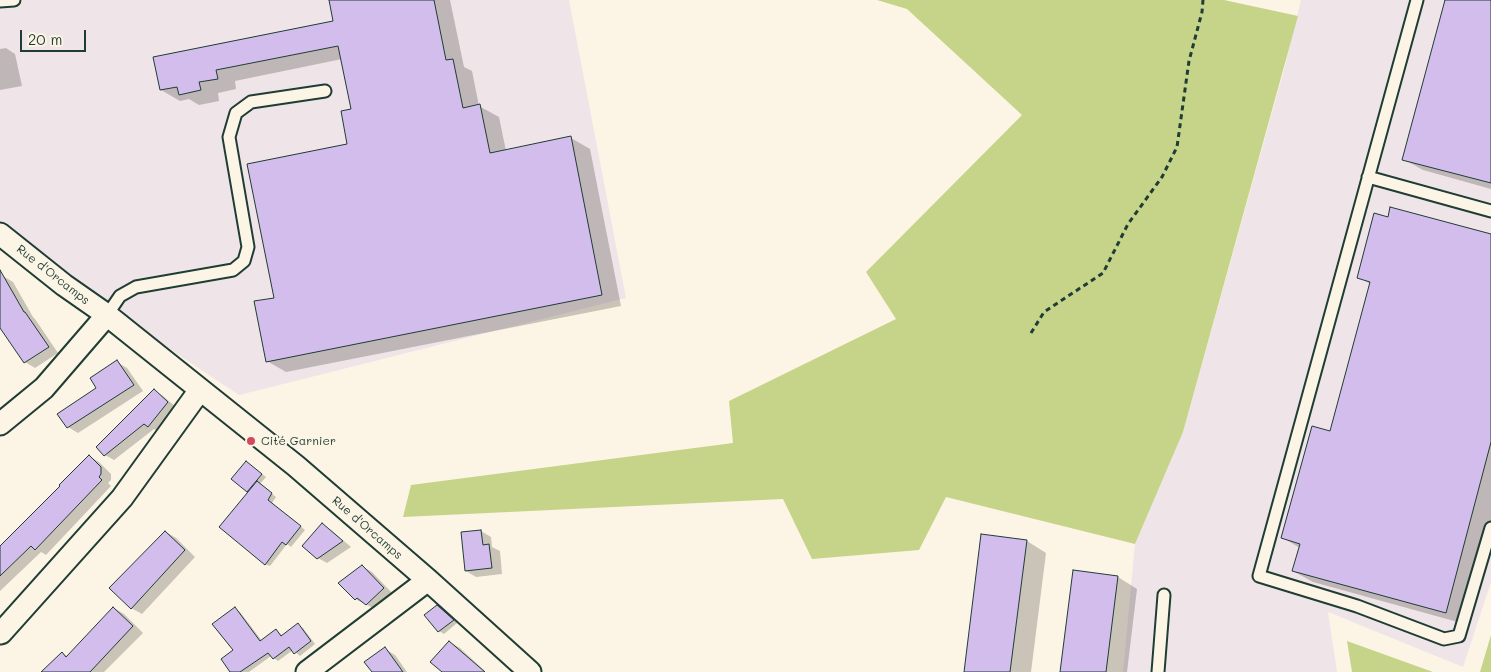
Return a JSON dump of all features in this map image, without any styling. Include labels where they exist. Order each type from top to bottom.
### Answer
[{"type":"street","name":"Rue d'Orcamps","points":[[0,234],[64,285],[106,315],[296,466],[428,580],[530,672]]},
{"type":"street","points":[[0,424],[44,388],[106,315]]},
{"type":"street","points":[[1,633],[122,498],[200,390]]},
{"type":"street","points":[[307,672],[428,580]]},
{"type":"lane","points":[[0,1],[14,0]]},
{"type":"lane","points":[[1417,0],[1259,576],[1357,606],[1444,639],[1459,636],[1491,528]]},
{"type":"lane","points":[[106,315],[120,296],[136,287],[233,270],[244,261],[248,247],[229,137],[236,113],[250,102],[325,91]]},
{"type":"lane","points":[[1368,177],[1491,212]]},
{"type":"lane","points":[[1158,672],[1164,595]]},
{"type":"path","points":[[1031,333],[1044,312],[1103,273],[1128,224],[1162,176],[1177,147],[1189,61],[1202,12],[1203,0]]},
{"type":"shaded area","points":[[0,0],[569,0],[626,298],[239,395],[0,236]]},
{"type":"shaded area","points":[[1301,0],[1491,0],[1491,582],[1463,667],[1328,612],[1337,672],[1123,672],[1135,544],[1183,432],[1285,66]]},
{"type":"green space","points":[[877,0],[1224,0],[1298,16],[1183,432],[1135,544],[946,497],[919,550],[812,559],[783,499],[403,517],[411,485],[733,443],[729,401],[896,319],[866,272],[1022,115],[907,9]]},
{"type":"green space","points":[[1491,635],[1491,672],[1480,672]]},
{"type":"green space","points":[[1347,641],[1433,672],[1352,672]]},
{"type":"building","points":[[329,0],[434,0],[446,60],[453,59],[463,108],[480,104],[490,153],[571,136],[602,295],[266,362],[254,301],[274,298],[247,164],[347,144],[341,111],[351,109],[338,46],[216,70],[218,79],[199,82],[201,90],[179,95],[177,87],[160,90],[153,57],[333,21]]},
{"type":"building","points":[[1445,0],[1491,0],[1491,183],[1402,160]]},
{"type":"building","points":[[1390,207],[1491,234],[1491,442],[1446,613],[1292,571],[1300,544],[1281,538],[1312,426],[1330,431],[1370,282],[1357,278],[1374,213],[1388,217]]},
{"type":"building","points":[[0,270],[24,312],[49,347],[24,363],[0,328]]},
{"type":"building","points":[[117,360],[134,385],[67,428],[57,414],[96,388],[90,378]]},
{"type":"building","points":[[154,389],[168,402],[148,427],[144,424],[104,456],[96,447]]},
{"type":"building","points":[[89,455],[101,467],[99,477],[102,480],[35,550],[31,546],[0,576],[0,546]]},
{"type":"building","points":[[246,461],[262,474],[247,492],[231,479]]},
{"type":"building","points":[[257,481],[272,493],[268,500],[301,526],[286,545],[282,542],[265,565],[219,527]]},
{"type":"building","points":[[322,523],[343,541],[317,559],[302,546]]},
{"type":"building","points":[[481,530],[483,545],[489,544],[492,568],[465,571],[461,532]]},
{"type":"building","points":[[165,531],[185,550],[131,609],[109,588]]},
{"type":"building","points":[[981,534],[1027,540],[1010,672],[964,672]]},
{"type":"building","points":[[362,565],[384,588],[366,605],[357,598],[355,600],[338,583]]},
{"type":"building","points":[[1073,570],[1118,576],[1106,672],[1060,672]]},
{"type":"building","points":[[437,605],[454,620],[438,632],[424,615]]},
{"type":"building","points":[[113,607],[133,626],[90,672],[41,672],[62,652],[66,657]]},
{"type":"building","points":[[235,607],[260,641],[276,629],[281,636],[298,623],[311,641],[294,654],[289,647],[273,659],[268,653],[240,672],[230,672],[221,659],[233,650],[212,624]]},
{"type":"building","points":[[449,641],[485,672],[442,672],[430,662]]},
{"type":"building","points":[[385,647],[403,672],[372,672],[364,662]]},
{"type":"place","name":"Cité Garnier","points":[[251,441]]}]
